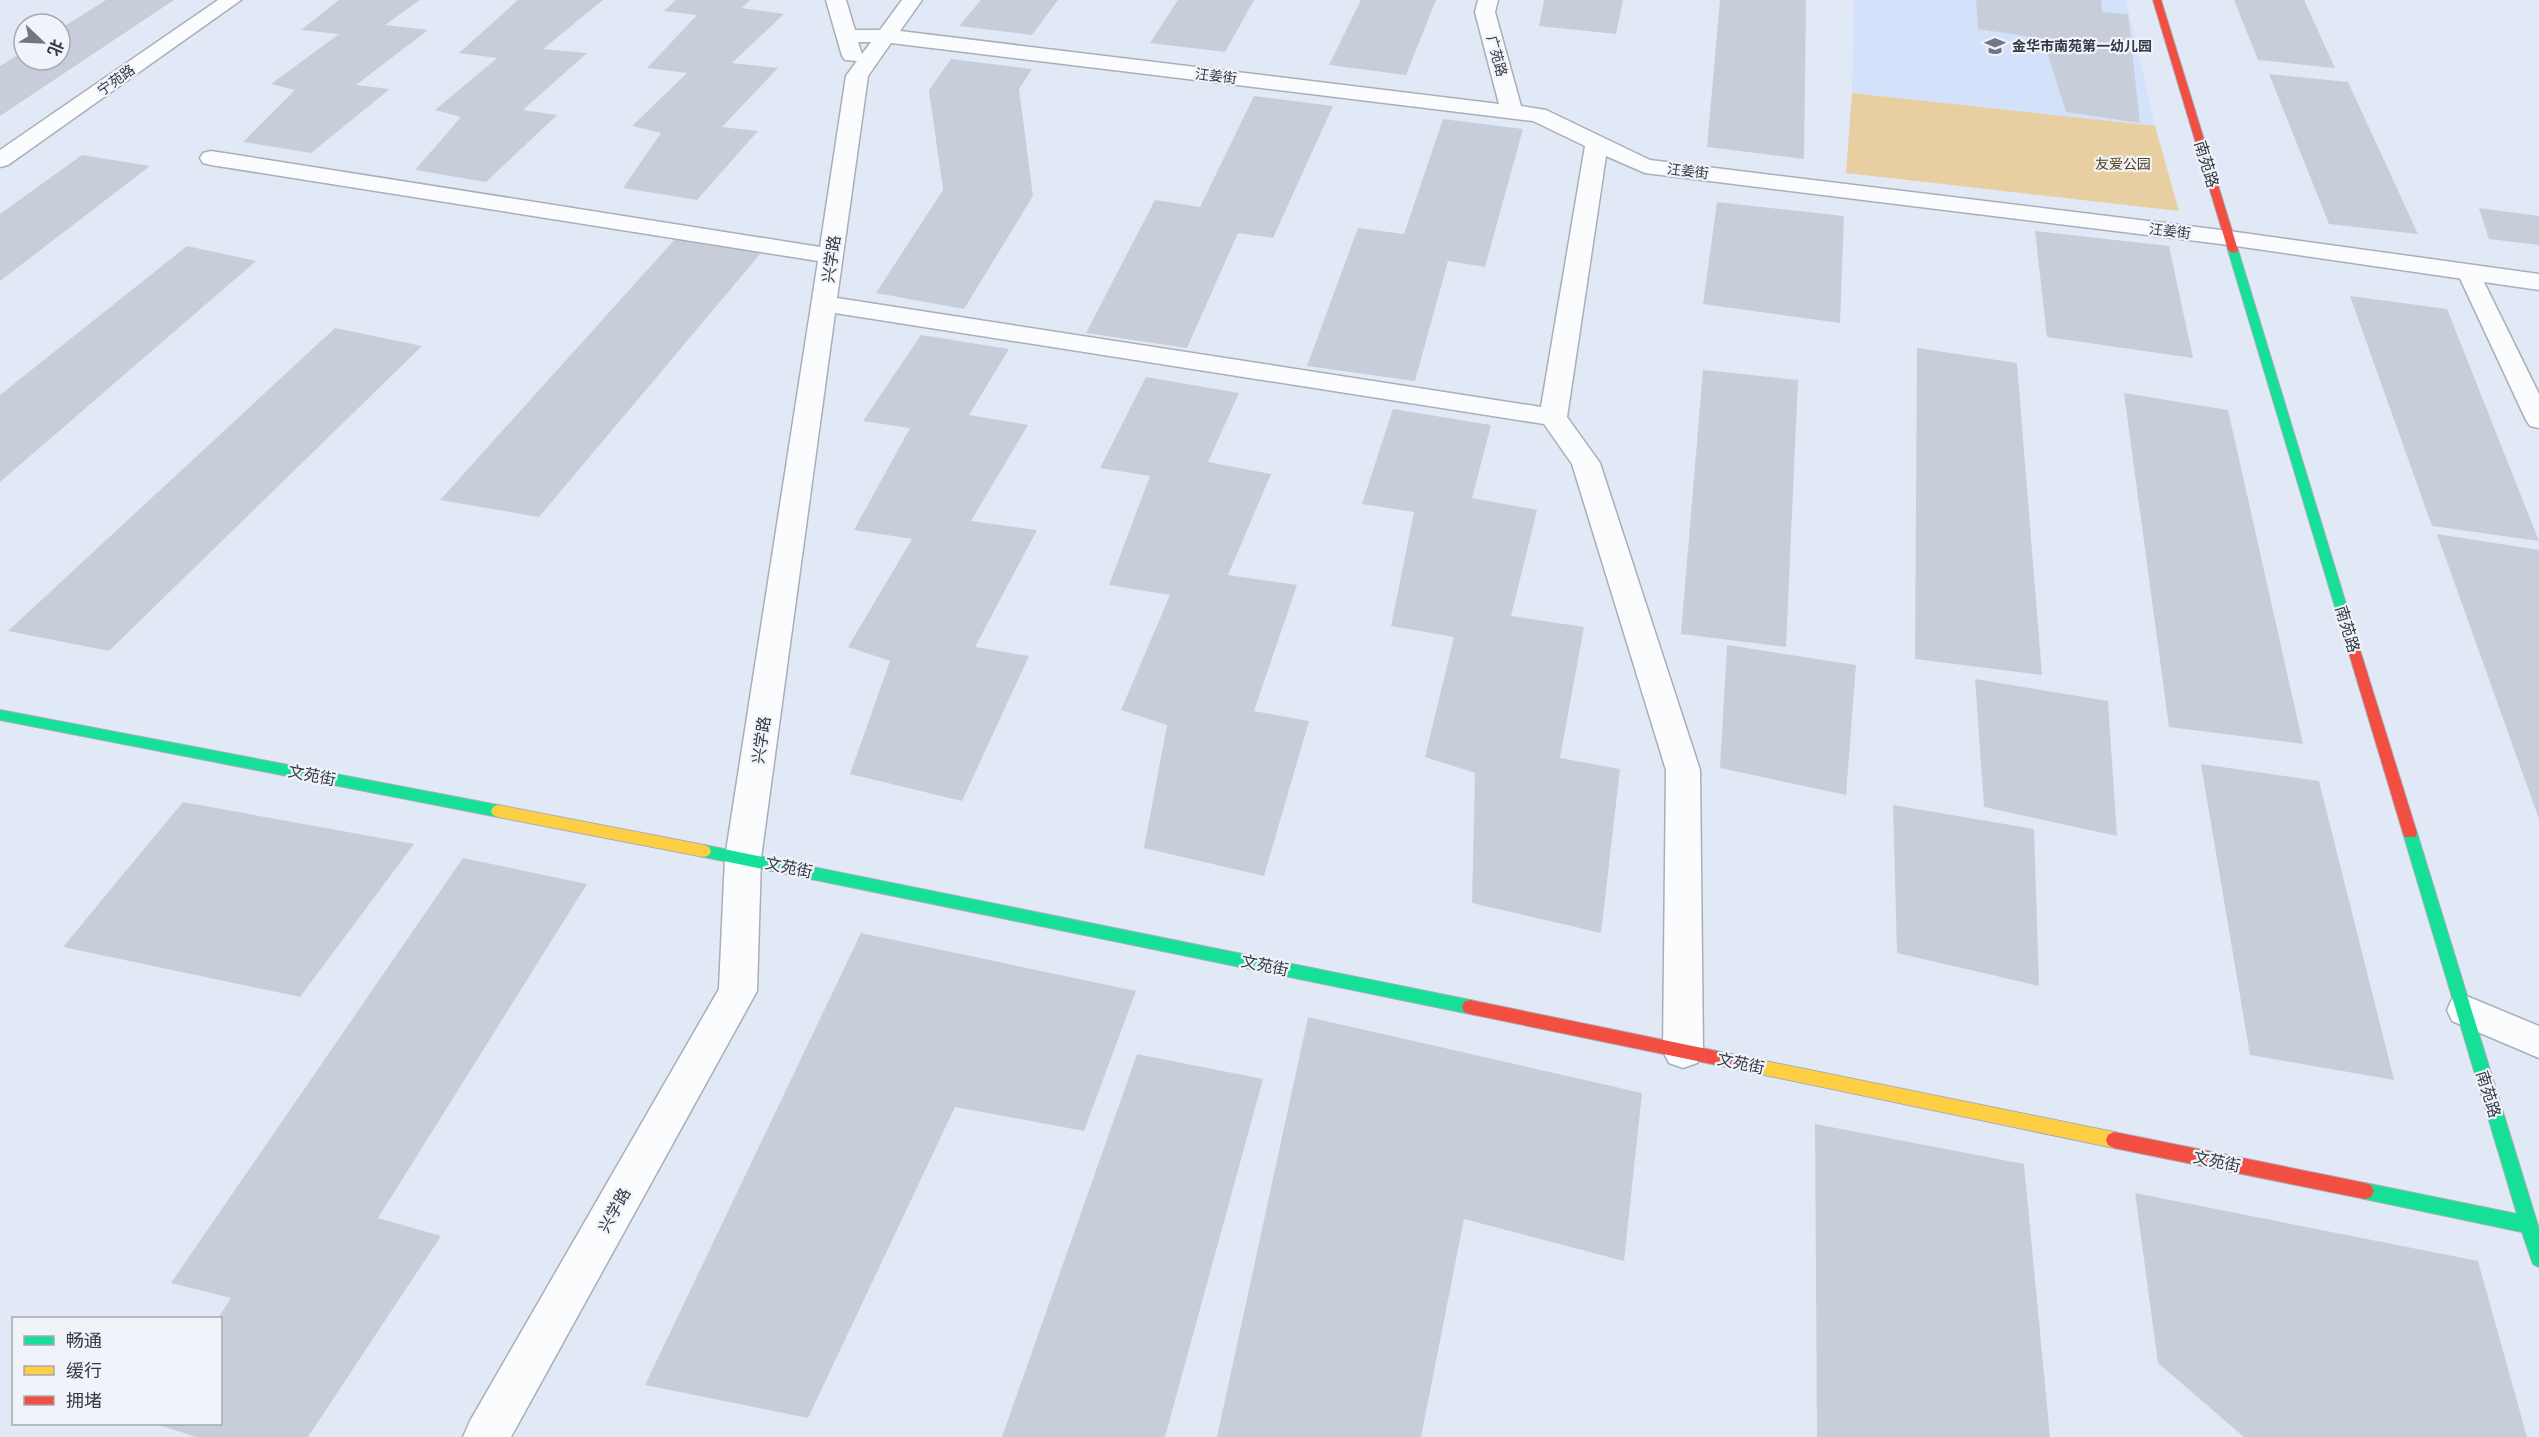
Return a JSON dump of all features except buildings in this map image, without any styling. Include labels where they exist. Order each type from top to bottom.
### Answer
[{"type":"street","name":"宁苑路","points":[[0,160],[231,0]]},
{"type":"street","points":[[836,0],[857,76]]},
{"type":"street","name":"兴学路","points":[[486,1437],[738,991],[743,858],[857,76],[912,0]]},
{"type":"street","name":"广苑路","points":[[1488,0],[1485,12],[1512,111]]},
{"type":"street","name":"南苑路","points":[[2157,0],[2539,1258]]},
{"type":"street","name":"汪姜街","points":[[846,36],[886,36],[1512,111],[1538,115],[1645,166],[2229,238],[2539,282]]},
{"type":"street","points":[[1597,143],[1553,417],[1586,463],[1683,770],[1683,1052]]},
{"type":"street","points":[[211,158],[831,256]]},
{"type":"street","points":[[824,304],[1553,417]]},
{"type":"street","name":"文苑街","points":[[0,715],[743,858],[2529,1225]]},
{"type":"lane","points":[[2468,272],[2539,420]]},
{"type":"lane","points":[[2464,1010],[2539,1042]]},
{"type":"shaded area","name":"金华市南苑第一幼儿园","points":[[1854,0],[2126,0],[2155,126],[1852,93]]},
{"type":"green space","name":"友爱公园","points":[[1852,93],[2155,126],[2179,211],[1846,173]]},
{"type":"traffic: fast","points":[[2233,250],[2354,650]]},
{"type":"traffic: fast","points":[[0,715],[498,811]]},
{"type":"traffic: fast","points":[[2410,833],[2539,1258]]},
{"type":"traffic: fast","points":[[704,851],[1470,1007]]},
{"type":"traffic: fast","points":[[2365,1191],[2529,1225]]},
{"type":"traffic: slow","points":[[498,811],[704,851]]},
{"type":"traffic: slow","points":[[1736,1062],[2114,1140]]},
{"type":"traffic: jam","points":[[2157,0],[2233,250]]},
{"type":"traffic: jam","points":[[2354,650],[2410,833]]},
{"type":"traffic: jam","points":[[1470,1007],[1736,1062]]},
{"type":"traffic: jam","points":[[2114,1140],[2365,1191]]},
{"type":"place","name":"金华市南苑第一幼儿园","points":[[1995,46]]}]
